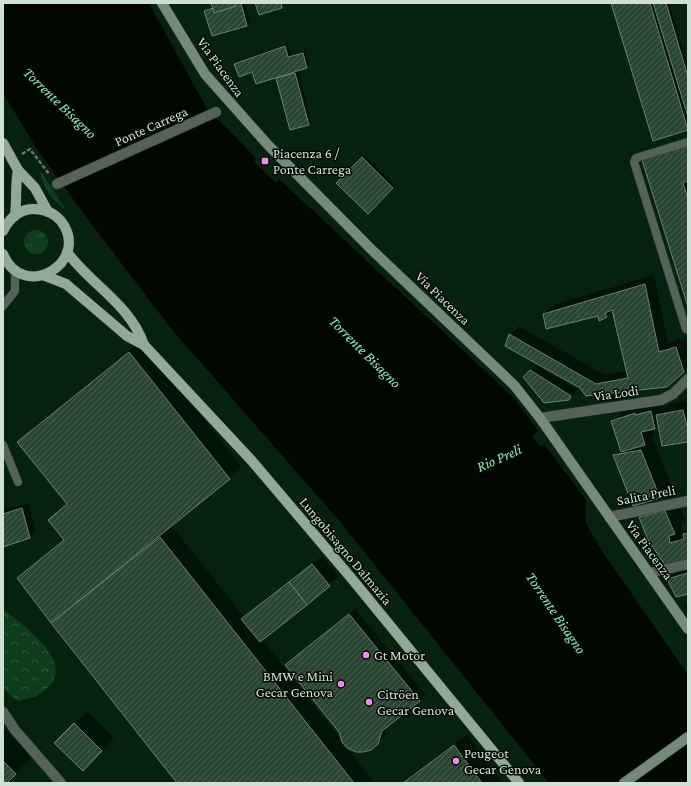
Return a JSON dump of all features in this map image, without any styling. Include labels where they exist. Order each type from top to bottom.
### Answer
[{"type":"main road","name":"Via Piacenza","points":[[162,3],[205,74],[262,140],[372,250],[514,385],[540,418],[608,517],[650,573],[688,628]]},
{"type":"main road","points":[[3,144],[18,170],[35,188],[48,212]]},
{"type":"main road","points":[[15,216],[18,198],[16,179],[18,170]]},
{"type":"main road","points":[[3,231],[15,216],[31,209],[48,212],[58,218],[65,228],[68,240],[67,252]]},
{"type":"main road","name":"Lungobisagno Dalmazia","points":[[4,257],[14,270],[28,276],[43,275],[58,267],[67,252],[76,265],[124,309],[139,329],[144,345]]},
{"type":"main road","name":"Lungobisagno Dalmazia","points":[[43,275],[66,284],[127,336],[144,345],[252,461],[347,573],[519,783]]},
{"type":"main road","points":[[624,783],[688,737]]},
{"type":"street","name":"Ponte Carrega","points":[[57,184],[216,112]]},
{"type":"street","name":"Via Lodi","points":[[540,418],[661,400],[673,394],[688,379]]},
{"type":"street","name":"Salita Preli","points":[[608,517],[688,501]]},
{"type":"street","points":[[650,573],[688,564]]},
{"type":"street","points":[[3,712],[15,730],[61,783]]},
{"type":"lane","points":[[688,142],[636,158],[634,162],[686,329],[688,330]]},
{"type":"lane","points":[[3,306],[15,291],[14,270]]},
{"type":"lane","points":[[15,283],[28,276]]},
{"type":"lane","points":[[3,445],[18,482]]},
{"type":"path","points":[[12,160],[30,149],[57,184]]},
{"type":"green space","points":[[40,170],[66,210],[48,193]]},
{"type":"green space","points":[[31,230],[41,230],[48,237],[48,247],[41,254],[31,254],[24,247],[24,237]]},
{"type":"green space","points":[[3,609],[35,636],[53,658],[56,670],[53,681],[43,692],[34,697],[17,701],[3,688]]},
{"type":"water","points":[[3,3],[149,3],[206,107],[256,158],[254,162],[276,183],[279,179],[514,398],[538,431],[532,436],[540,447],[545,445],[586,500],[586,524],[602,551],[688,675],[688,783],[549,783],[342,524],[169,326],[38,151],[3,93]]},
{"type":"building","points":[[211,3],[235,3],[236,6],[214,13]]},
{"type":"building","points":[[235,3],[241,3],[247,26],[212,36],[204,11],[213,8],[214,13],[236,6]]},
{"type":"building","points":[[255,3],[281,3],[282,8],[259,15]]},
{"type":"building","points":[[611,3],[650,3],[688,130],[653,141]]},
{"type":"building","points":[[653,3],[666,3],[688,77],[688,117]]},
{"type":"building","points":[[285,46],[288,57],[303,53],[307,68],[256,84],[252,72],[239,77],[234,64]]},
{"type":"building","points":[[295,73],[309,125],[290,130],[276,78]]},
{"type":"building","points":[[688,146],[688,181],[683,183],[688,199],[688,307],[642,160]]},
{"type":"building","points":[[362,157],[393,188],[368,214],[336,183]]},
{"type":"building","points":[[645,284],[659,352],[676,347],[684,372],[667,387],[586,396],[580,388],[505,346],[509,334],[596,384],[628,378],[612,310],[605,313],[607,317],[599,321],[598,316],[546,329],[543,314]]},
{"type":"building","points":[[129,352],[230,479],[51,623],[17,578],[64,540],[48,520],[67,504],[17,442]]},
{"type":"building","points":[[530,370],[571,396],[569,400],[544,403],[523,377]]},
{"type":"building","points":[[683,410],[688,430],[688,442],[662,446],[656,415]]},
{"type":"building","points":[[651,411],[655,429],[641,432],[645,445],[621,452],[611,421],[635,413],[635,415]]},
{"type":"building","points":[[641,450],[660,498],[633,506],[613,455]]},
{"type":"building","points":[[22,508],[30,538],[3,547],[3,514]]},
{"type":"building","points":[[665,511],[675,534],[669,536],[670,543],[684,539],[683,534],[688,533],[688,562],[667,568],[648,540],[639,517]]},
{"type":"building","points":[[160,537],[354,783],[177,783],[51,623]]},
{"type":"building","points":[[312,564],[330,586],[307,605],[289,582]]},
{"type":"building","points":[[688,573],[688,594],[676,597],[667,579]]},
{"type":"building","points":[[289,582],[307,605],[260,642],[241,619]]},
{"type":"building","points":[[349,614],[420,701],[382,731],[378,744],[371,750],[363,752],[356,752],[347,748],[342,742],[339,732],[285,665]]},
{"type":"building","points":[[74,723],[102,751],[83,771],[54,743]]},
{"type":"building","points":[[454,745],[482,783],[403,783]]},
{"type":"building","points":[[3,761],[16,774],[7,783],[3,783]]},
{"type":"place","name":"Piacenza 6 / Ponte Carrega","points":[[265,161]]},
{"type":"place","name":"Gt Motor","points":[[366,655]]},
{"type":"place","name":"BMW e Mini Gecar Genova","points":[[341,684]]},
{"type":"place","name":"Citröen Gecar Genova","points":[[369,702]]},
{"type":"place","name":"Peugeot Gecar Genova","points":[[456,761]]},
{"type":"water label","name":"Torrente Bisagno","points":[[60,103]]},
{"type":"water label","name":"Torrente Bisagno","points":[[365,352]]},
{"type":"water label","name":"Rio Preli","points":[[499,458]]},
{"type":"water label","name":"Torrente Bisagno","points":[[556,613]]}]
